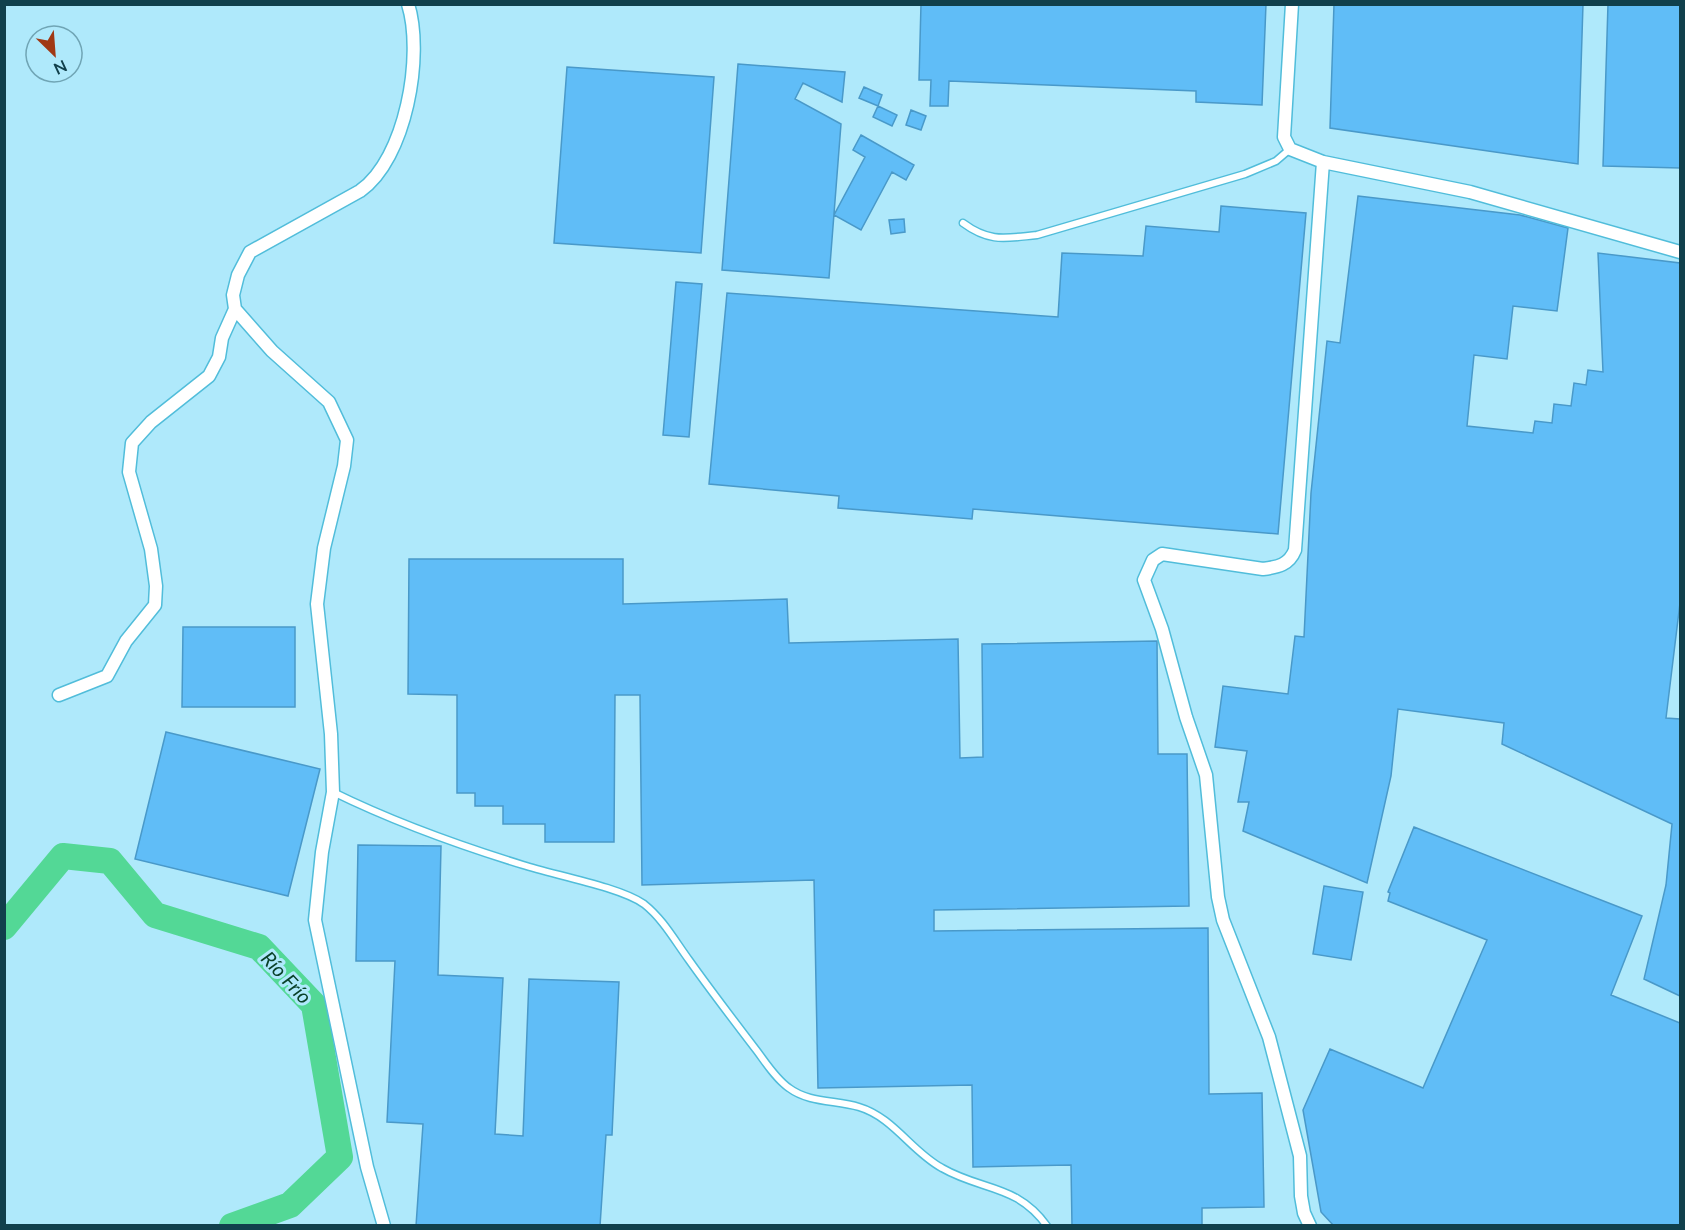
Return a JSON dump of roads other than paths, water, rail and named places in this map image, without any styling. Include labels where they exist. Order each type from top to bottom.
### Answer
[{"type":"street","points":[[384,1226],[367,1167],[315,920],[333,792],[331,734],[317,604],[324,548],[344,466],[347,440],[329,402],[272,351],[236,309],[233,295],[250,252],[372,183],[386,161],[401,125],[413,69],[411,15],[408,4]]},
{"type":"street","points":[[1292,4],[1284,137],[1290,149],[1323,162],[1470,192],[1680,252]]},
{"type":"street","points":[[1310,1226],[1304,1213],[1301,1196],[1300,1156],[1269,1038],[1223,920],[1218,897],[1206,775],[1186,717],[1162,629],[1144,580],[1153,560],[1162,554],[1263,569],[1279,567],[1291,559],[1295,550],[1323,162]]},
{"type":"street","points":[[59,695],[107,676],[126,641],[155,605],[156,586],[151,549],[129,472],[132,443],[151,422],[209,376],[219,357],[222,338],[236,309]]},
{"type":"lane","points":[[963,223],[981,236],[1010,238],[1037,235],[1245,174],[1276,162],[1290,149]]},
{"type":"lane","points":[[333,792],[382,816],[523,865],[624,895],[643,903],[662,921],[721,1005],[775,1075],[790,1089],[812,1098],[859,1107],[880,1117],[940,1167],[1021,1198],[1047,1226]]},
{"type":"waterway","name":"Río Frío","points":[[4,927],[63,856],[110,861],[155,915],[259,947],[314,1005],[340,1157],[290,1205],[232,1226]]}]
